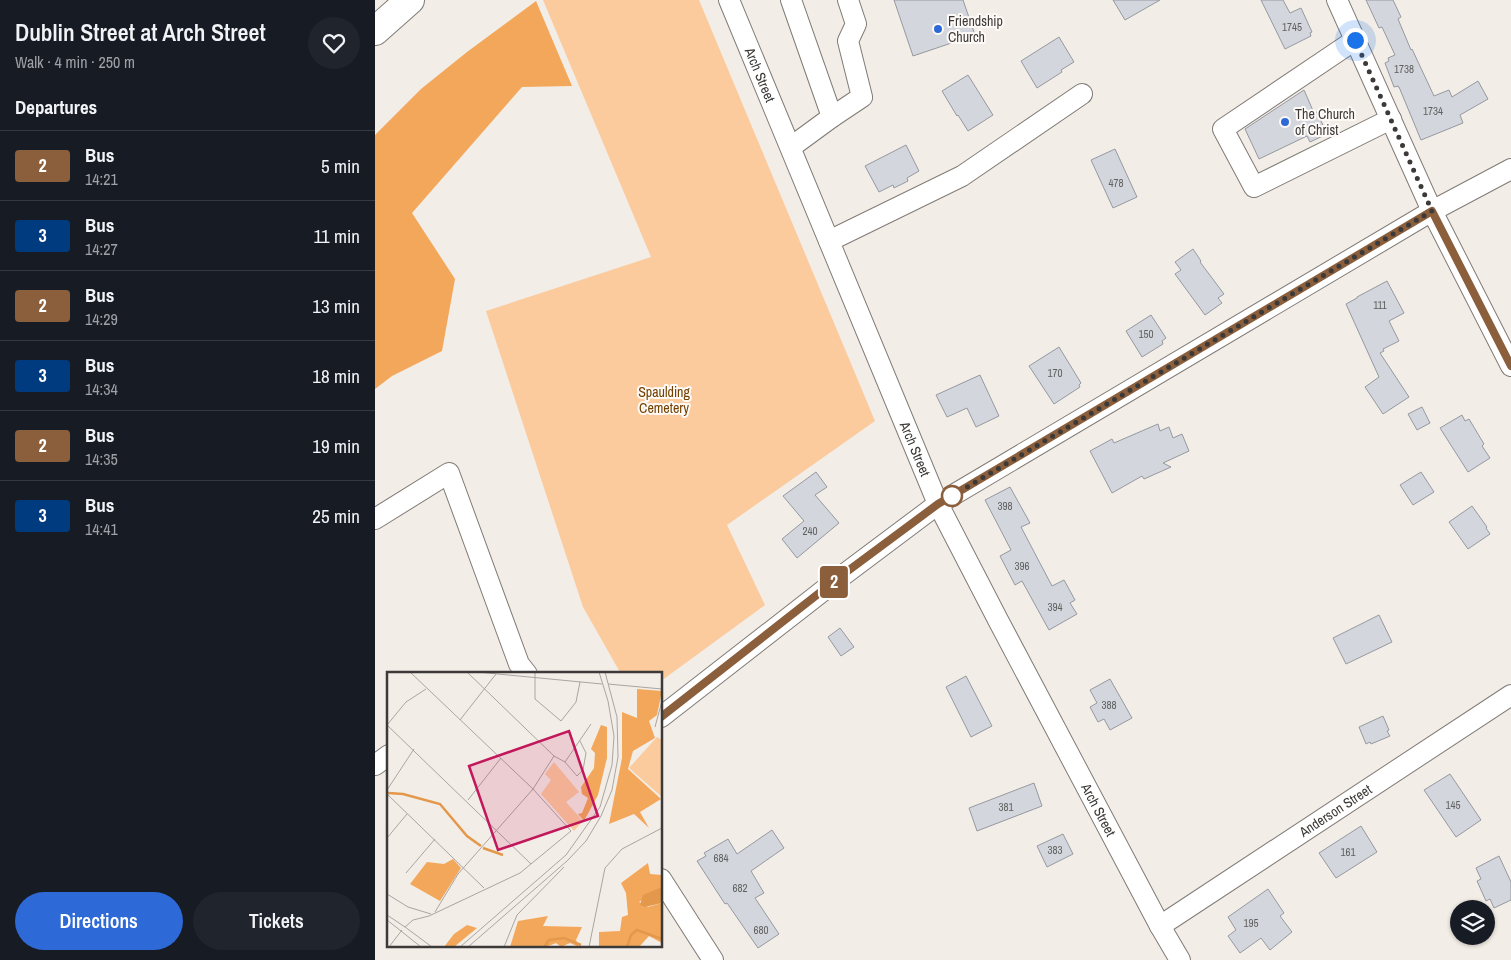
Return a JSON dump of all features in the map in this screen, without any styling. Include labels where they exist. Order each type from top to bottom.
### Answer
[{"type":"highway","points":[[375,31],[410,0]]},
{"type":"street","name":"Arch Street","points":[[729,0],[938,504],[1160,926],[1180,960]]},
{"type":"street","points":[[791,0],[832,118]]},
{"type":"street","points":[[791,147],[863,97],[848,41],[856,24],[848,0]]},
{"type":"street","points":[[1337,0],[1432,211],[1511,366]]},
{"type":"street","points":[[1355,40],[1223,129],[1254,187],[1391,119]]},
{"type":"street","points":[[829,241],[962,176],[1082,94]]},
{"type":"street","points":[[663,715],[841,576],[938,504],[1432,211],[1511,169]]},
{"type":"street","points":[[375,520],[449,473],[517,671]]},
{"type":"street","name":"Anderson Street","points":[[1160,926],[1511,695]]},
{"type":"street","points":[[375,765],[387,756]]},
{"type":"street","points":[[663,882],[713,960]]},
{"type":"green space","name":"Spaulding Cemetery","points":[[543,0],[699,0],[875,421],[727,525],[765,605],[663,680],[663,672],[620,672],[583,607],[486,311],[651,257]]},
{"type":"shaded area","points":[[536,1],[572,86],[522,87],[412,213],[455,279],[442,351],[392,376],[375,389],[375,135],[421,89]]},
{"type":"building","name":"Friendship Church","points":[[894,0],[963,0],[975,35],[913,56]]},
{"type":"building","points":[[1113,0],[1160,0],[1125,20]]},
{"type":"building","points":[[1261,0],[1283,0],[1290,13],[1301,8],[1312,32],[1310,33],[1311,36],[1285,49]]},
{"type":"building","points":[[1366,0],[1393,0],[1401,17],[1398,19],[1411,50],[1434,96],[1449,90],[1452,97],[1478,81],[1488,99],[1460,115],[1463,123],[1421,140],[1399,87],[1394,87],[1385,63],[1389,61],[1388,58],[1395,55],[1382,27],[1379,28]]},
{"type":"building","points":[[1059,37],[1074,62],[1037,88],[1021,61]]},
{"type":"building","points":[[968,75],[993,115],[968,131],[942,91]]},
{"type":"building","name":"The Church of Christ","points":[[1304,90],[1314,113],[1317,112],[1327,134],[1310,142],[1307,136],[1259,159],[1245,129]]},
{"type":"building","points":[[906,145],[919,171],[907,178],[908,181],[894,188],[893,185],[879,192],[865,166]]},
{"type":"building","points":[[1115,149],[1137,197],[1113,208],[1091,160]]},
{"type":"building","points":[[1193,249],[1200,262],[1224,294],[1218,298],[1222,303],[1205,315],[1175,274],[1181,270],[1175,262]]},
{"type":"building","points":[[1387,281],[1404,313],[1389,321],[1399,341],[1383,349],[1384,351],[1380,353],[1409,397],[1383,414],[1365,387],[1379,377],[1346,304]]},
{"type":"building","points":[[1151,315],[1166,338],[1162,341],[1163,344],[1142,357],[1126,331]]},
{"type":"building","points":[[1059,347],[1081,383],[1080,387],[1054,404],[1029,366]]},
{"type":"building","points":[[980,375],[999,416],[976,427],[967,408],[947,417],[936,395]]},
{"type":"building","points":[[1422,407],[1430,423],[1417,430],[1408,414]]},
{"type":"building","points":[[1462,415],[1465,421],[1469,419],[1490,458],[1468,472],[1440,428]]},
{"type":"building","points":[[1158,424],[1160,431],[1169,427],[1173,438],[1182,434],[1189,451],[1163,463],[1171,467],[1144,479],[1142,476],[1112,493],[1090,451],[1112,439],[1114,443]]},
{"type":"building","points":[[816,472],[827,487],[815,495],[839,523],[797,558],[782,539],[804,521],[783,496]]},
{"type":"building","points":[[1421,472],[1434,492],[1413,505],[1400,485]]},
{"type":"building","points":[[1010,487],[1030,523],[1021,527],[1052,586],[1064,580],[1075,600],[1070,603],[1077,614],[1049,630],[1022,581],[1015,585],[1000,556],[1011,550],[985,500]]},
{"type":"building","points":[[1472,506],[1490,534],[1468,549],[1449,522]]},
{"type":"building","points":[[1379,615],[1392,642],[1346,664],[1333,638]]},
{"type":"building","points":[[840,628],[854,647],[841,656],[828,637]]},
{"type":"building","points":[[966,676],[992,726],[971,737],[946,687]]},
{"type":"building","points":[[1110,679],[1132,718],[1110,730],[1104,719],[1098,722],[1090,707],[1097,703],[1090,690]]},
{"type":"building","points":[[1383,716],[1390,736],[1371,744],[1370,742],[1366,744],[1359,727]]},
{"type":"building","points":[[1450,774],[1481,820],[1456,837],[1424,790]]},
{"type":"building","points":[[1034,783],[1042,806],[977,831],[969,808]]},
{"type":"building","points":[[1361,826],[1377,852],[1336,878],[1319,853]]},
{"type":"building","points":[[772,830],[784,848],[751,871],[764,893],[755,898],[779,934],[758,948],[727,903],[725,904],[697,861],[706,856],[704,853],[728,839],[737,854]]},
{"type":"building","points":[[1063,834],[1073,854],[1047,867],[1037,846]]},
{"type":"building","points":[[1499,856],[1511,882],[1511,900],[1495,908],[1495,900],[1486,900],[1477,881],[1481,879],[1476,868]]},
{"type":"building","points":[[1268,889],[1284,913],[1280,916],[1292,932],[1270,950],[1261,938],[1240,953],[1228,936],[1236,930],[1228,917]]},
{"type":"bus line","name":"2","points":[[663,715],[841,576],[938,504],[1432,211],[1511,366]]},
{"type":"place","name":"Friendship Church","points":[[938,29]]},
{"type":"place","name":"The Church of Christ","points":[[1285,122]]},
{"type":"route","points":[[952,496],[1432,211],[1355,40]]}]
